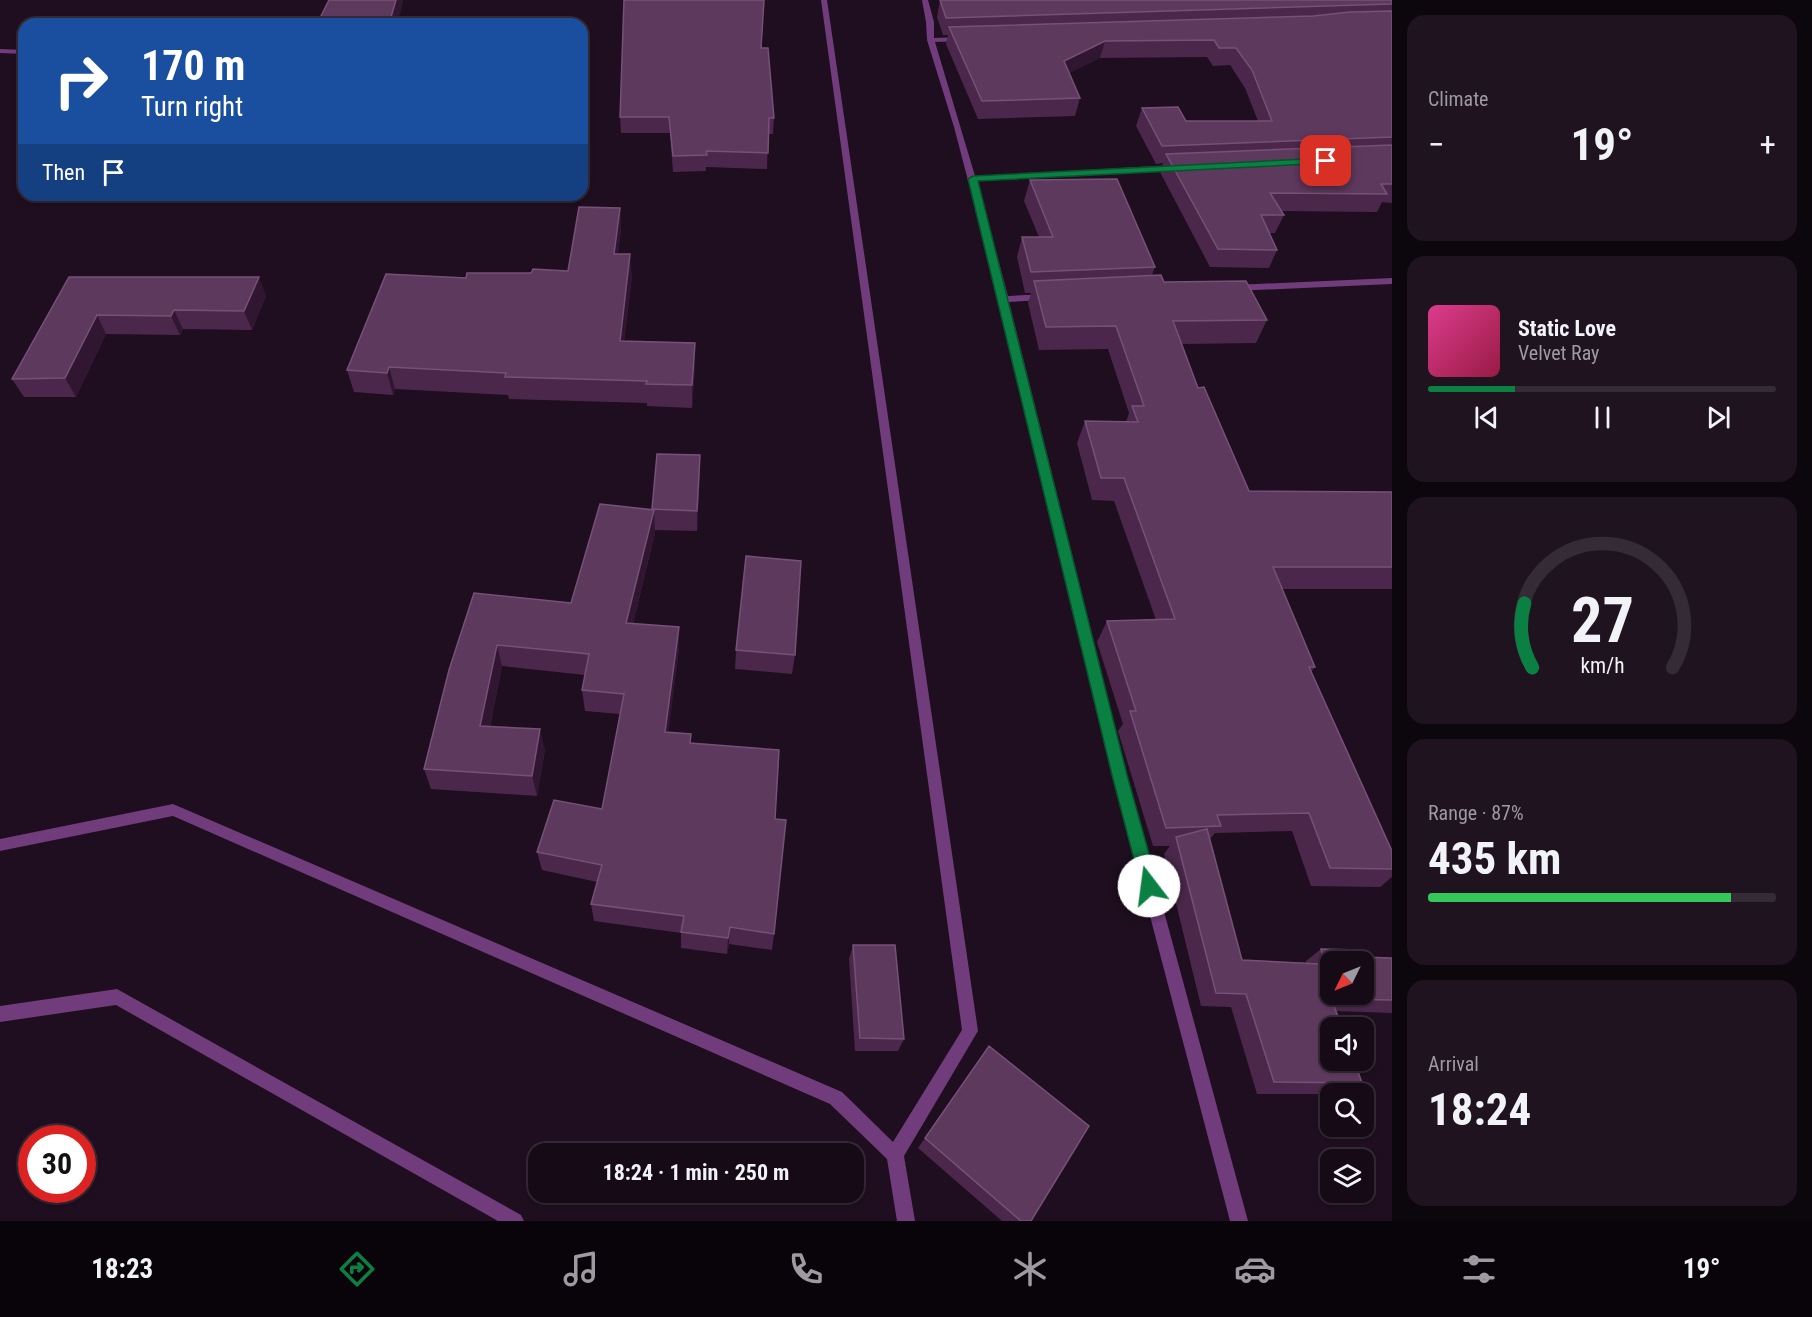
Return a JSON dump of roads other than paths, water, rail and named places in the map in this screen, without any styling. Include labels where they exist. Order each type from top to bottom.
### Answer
[{"type":"street","points":[[824,0],[970,1031],[895,1155]]},
{"type":"street","points":[[925,0],[931,40],[973,179],[1003,295],[1002,299],[1120,775],[1239,1221]]},
{"type":"street","points":[[931,40],[977,39]]},
{"type":"street","points":[[0,51],[18,52]]},
{"type":"street","points":[[973,179],[1183,167]]},
{"type":"street","points":[[1227,288],[1392,281]]},
{"type":"street","points":[[1002,299],[1061,296]]},
{"type":"street","points":[[0,845],[173,810],[836,1098],[895,1155],[906,1221]]},
{"type":"street","points":[[0,1014],[117,997],[515,1221]]}]
